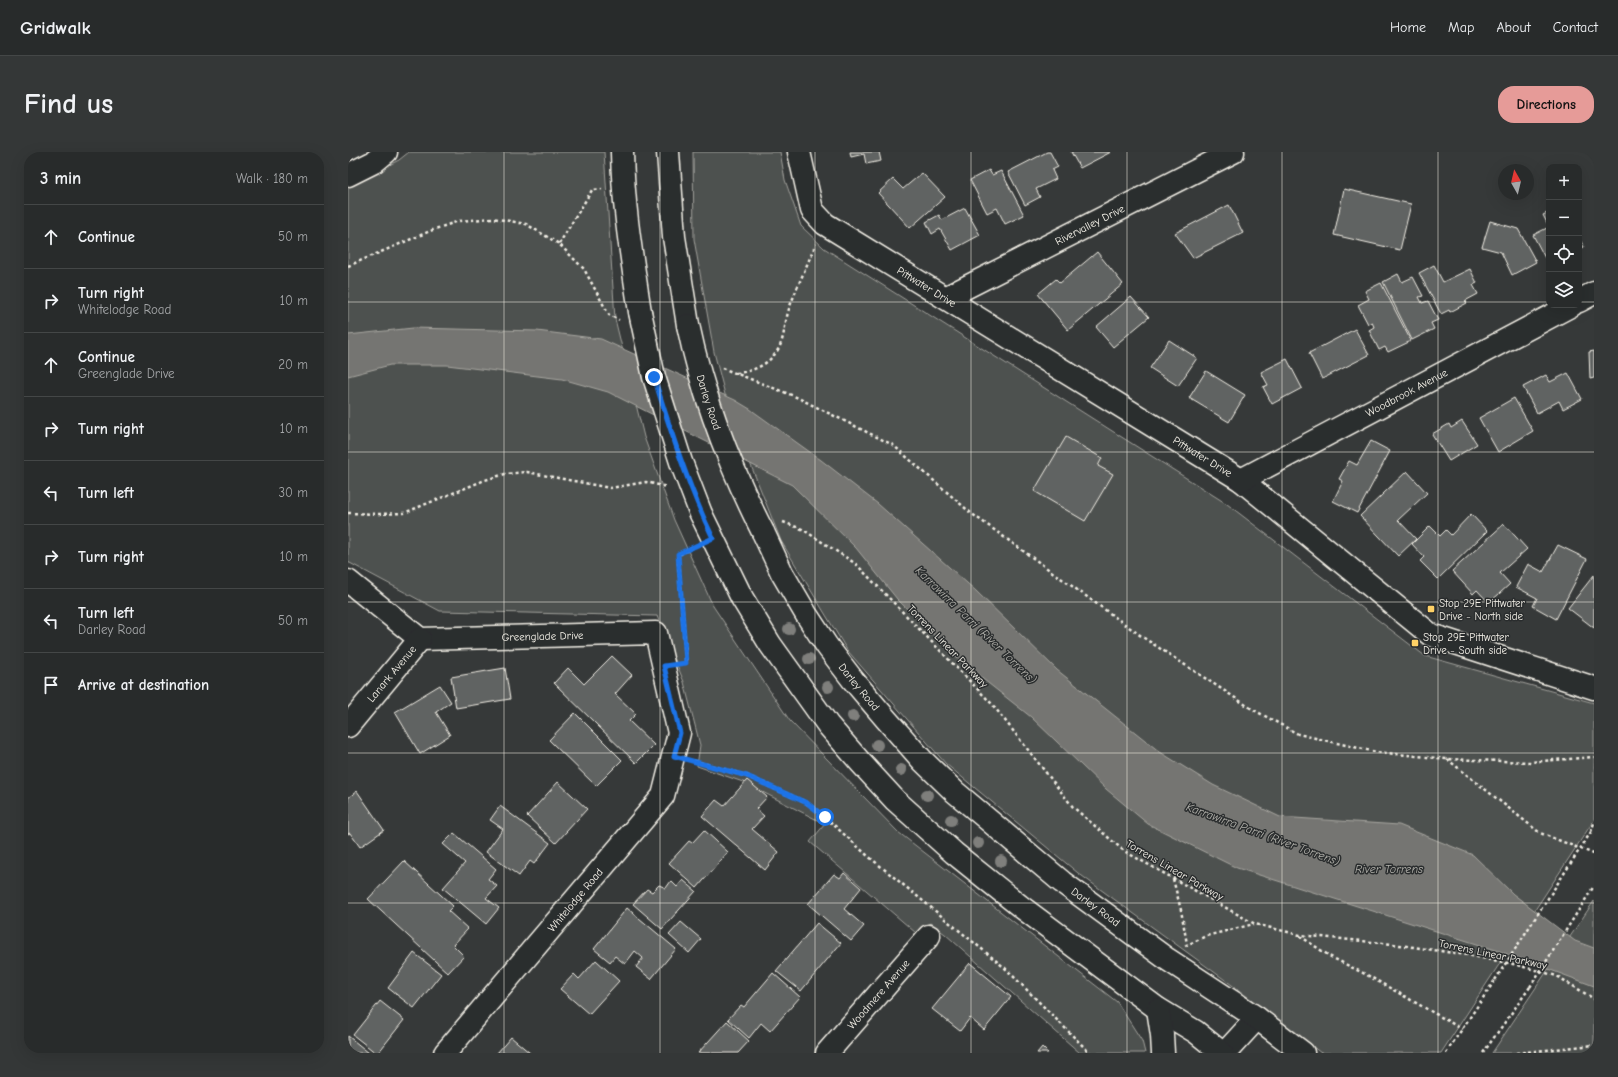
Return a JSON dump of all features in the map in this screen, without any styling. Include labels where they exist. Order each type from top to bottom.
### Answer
[{"type":"street","points":[[348,175],[374,162],[386,152]]},
{"type":"street","points":[[622,152],[623,187],[628,232],[640,312],[654,377],[681,462],[701,514],[742,598],[770,644],[828,725],[861,763],[896,800],[954,853],[1020,906],[1158,1009],[1196,1032],[1222,1053]]},
{"type":"street","name":"Darley Road","points":[[668,152],[674,237],[688,325],[695,355],[714,417],[737,477],[782,573],[827,646],[853,680],[923,761],[955,792],[1062,882],[1167,959],[1257,1018],[1303,1053]]},
{"type":"street","points":[[799,152],[818,217]]},
{"type":"street","name":"Rivervalley Drive","points":[[947,298],[1233,152]]},
{"type":"street","name":"Pittwater Drive","points":[[818,217],[1240,480],[1431,635],[1594,688]]},
{"type":"street","points":[[1582,299],[1594,293]]},
{"type":"street","name":"Woodbrook Avenue","points":[[1240,480],[1566,308]]},
{"type":"street","points":[[348,581],[420,639]]},
{"type":"street","name":"Greenglade Drive","points":[[420,639],[656,633],[680,733]]},
{"type":"street","name":"Lanark Avenue","points":[[348,726],[420,639]]},
{"type":"street","name":"Whitelodge Road","points":[[445,1053],[664,796],[680,733]]},
{"type":"street","name":"Woodmere Avenue","points":[[828,1053],[928,936]]},
{"type":"street","points":[[1158,1009],[1163,1053]]},
{"type":"street","points":[[1225,1053],[1257,1018]]},
{"type":"street","points":[[1238,1053],[1257,1018]]},
{"type":"path","points":[[559,244],[592,190],[623,187]]},
{"type":"path","points":[[818,217],[779,347],[772,358],[760,367],[748,372],[734,373],[794,396],[893,445],[972,514],[1144,638],[1252,709],[1298,734],[1376,752],[1447,759],[1529,762],[1594,757]]},
{"type":"path","points":[[348,266],[435,229],[459,221],[493,218],[526,224],[559,244],[584,269],[609,315]]},
{"type":"path","points":[[348,513],[404,513],[485,480],[505,474],[527,472],[610,488],[646,482]]},
{"type":"path","points":[[664,666],[686,663],[678,554],[713,538]]},
{"type":"path","name":"Torrens Linear Parkway","points":[[856,564],[992,704],[1073,807],[1124,851],[1255,924],[1300,935],[1394,944],[1467,955],[1513,964],[1557,976],[1594,999]]},
{"type":"path","points":[[674,756],[747,776],[807,803],[825,817],[868,856],[1004,968],[1090,1053]]},
{"type":"path","points":[[1447,759],[1540,833],[1594,854]]},
{"type":"path","points":[[1446,1053],[1591,832],[1594,823]]},
{"type":"path","points":[[1173,879],[1181,910],[1187,944]]},
{"type":"path","points":[[1483,1053],[1530,988],[1594,886]]},
{"type":"path","points":[[1167,959],[1187,944],[1206,936],[1255,924]]},
{"type":"path","points":[[1300,935],[1331,957],[1367,975],[1462,1029]]},
{"type":"path","points":[[1516,1053],[1594,1045]]},
{"type":"shaded area","points":[[409,152],[604,152],[615,319],[644,437],[674,520],[713,606],[790,721],[898,832],[1117,1002],[1142,1041],[1145,1053],[1080,1053],[945,934],[930,923],[916,933],[810,842],[825,824],[743,782],[697,766],[700,745],[684,682],[657,616],[440,611],[348,562],[348,186],[399,160]]},
{"type":"shaded area","points":[[693,152],[780,152],[785,180],[801,226],[824,248],[1227,504],[1425,656],[1594,703],[1594,820],[1441,1053],[1321,1053],[1232,985],[1078,873],[946,764],[847,650],[781,541],[729,410],[714,352],[694,239]]},
{"type":"shaded area","points":[[1594,901],[1594,1053],[1492,1053]]},
{"type":"water","name":"River Torrens","points":[[413,328],[537,331],[601,339],[735,400],[750,409],[821,460],[878,504],[976,591],[1057,670],[1160,752],[1213,785],[1280,817],[1399,825],[1473,855],[1513,894],[1575,941],[1594,948],[1594,986],[1499,951],[1237,868],[1148,824],[1106,789],[1031,717],[960,661],[897,599],[856,548],[792,485],[608,392],[562,379],[447,365],[390,365],[348,376],[348,335]]},
{"type":"building","points":[[850,152],[879,152],[881,161],[866,164],[864,154],[851,157]]},
{"type":"building","points":[[1047,152],[1050,152],[1058,167],[1052,170],[1056,179],[1036,189],[1040,197],[1025,205],[1008,172]]},
{"type":"building","points":[[1071,152],[1111,152],[1080,168]]},
{"type":"building","points":[[989,170],[992,175],[1001,171],[1024,215],[1005,224],[997,208],[987,213],[970,180]]},
{"type":"building","points":[[922,173],[945,197],[910,228],[878,193],[893,179],[903,189]]},
{"type":"building","points":[[1344,189],[1411,204],[1400,250],[1334,235]]},
{"type":"building","points":[[1229,205],[1243,233],[1193,258],[1175,233]]},
{"type":"building","points":[[965,208],[980,235],[952,250],[940,229],[932,234],[926,222],[939,215],[942,220]]},
{"type":"building","points":[[1546,214],[1546,221],[1543,215]]},
{"type":"building","points":[[1490,221],[1518,229],[1536,262],[1512,275],[1501,252],[1482,247]]},
{"type":"building","points":[[1546,228],[1546,258],[1545,258],[1533,235]]},
{"type":"building","points":[[1097,252],[1123,284],[1068,330],[1038,294],[1056,279],[1060,283]]},
{"type":"building","points":[[1434,265],[1443,282],[1470,269],[1477,283],[1473,285],[1478,294],[1465,301],[1467,303],[1450,312],[1449,310],[1441,314],[1419,273]]},
{"type":"building","points":[[1398,274],[1402,282],[1413,277],[1423,296],[1419,297],[1422,303],[1428,301],[1438,320],[1431,323],[1434,329],[1412,340],[1383,282]]},
{"type":"building","points":[[1381,283],[1411,341],[1388,352],[1385,347],[1379,350],[1369,330],[1374,327],[1372,322],[1368,324],[1358,305],[1369,299],[1365,291]]},
{"type":"building","points":[[1131,297],[1149,317],[1113,347],[1096,327]]},
{"type":"building","points":[[1355,329],[1369,355],[1322,379],[1309,353]]},
{"type":"building","points":[[1169,340],[1197,358],[1178,386],[1150,368]]},
{"type":"building","points":[[1594,351],[1594,378],[1590,379],[1589,352]]},
{"type":"building","points":[[1287,359],[1302,388],[1272,404],[1263,387],[1268,385],[1261,372]]},
{"type":"building","points":[[1206,371],[1245,395],[1229,422],[1189,398]]},
{"type":"building","points":[[1568,373],[1582,399],[1563,409],[1559,401],[1537,413],[1523,387],[1546,375],[1550,382]]},
{"type":"building","points":[[1514,398],[1533,431],[1498,452],[1479,418]]},
{"type":"building","points":[[1462,421],[1477,444],[1449,461],[1432,434],[1449,424],[1451,428]]},
{"type":"building","points":[[1066,437],[1102,458],[1098,466],[1113,474],[1085,521],[1034,491]]},
{"type":"building","points":[[1371,441],[1390,451],[1357,513],[1333,501],[1343,481],[1339,479],[1349,461],[1357,465]]},
{"type":"building","points":[[1407,471],[1427,493],[1398,520],[1416,539],[1398,556],[1360,516]]},
{"type":"building","points":[[1471,514],[1487,531],[1438,579],[1420,561],[1424,557],[1412,544],[1430,526],[1440,536],[1446,530],[1451,535]]},
{"type":"building","points":[[1504,524],[1527,549],[1500,573],[1510,584],[1489,603],[1477,590],[1473,594],[1452,571]]},
{"type":"building","points":[[1558,545],[1587,559],[1556,619],[1533,606],[1537,598],[1516,587],[1528,564],[1543,572]]},
{"type":"building","points":[[1594,575],[1594,628],[1568,608]]},
{"type":"building","points":[[612,656],[632,675],[615,694],[636,714],[629,721],[654,745],[636,763],[554,683],[568,668],[584,684]]},
{"type":"building","points":[[505,668],[510,699],[456,708],[451,677]]},
{"type":"building","points":[[440,685],[451,702],[436,712],[450,735],[420,754],[395,712]]},
{"type":"building","points":[[575,713],[622,760],[596,786],[549,740]]},
{"type":"building","points":[[747,780],[767,797],[756,809],[764,816],[752,829],[779,852],[765,870],[702,816],[716,800],[724,806]]},
{"type":"building","points":[[558,782],[587,809],[556,843],[527,816]]},
{"type":"building","points":[[357,791],[384,830],[360,847],[350,833],[348,834],[348,798]]},
{"type":"building","points":[[500,806],[550,843],[534,864],[530,861],[519,876],[486,852],[503,829],[490,820]]},
{"type":"building","points":[[704,830],[728,852],[697,888],[669,863],[689,841],[692,843]]},
{"type":"building","points":[[454,833],[496,869],[488,879],[497,886],[486,898],[499,908],[486,924],[443,888],[465,863],[443,844]]},
{"type":"building","points":[[404,861],[453,906],[448,911],[468,929],[453,945],[464,956],[448,973],[368,899]]},
{"type":"building","points":[[844,873],[861,888],[844,909],[864,926],[851,941],[808,904],[834,874],[840,878]]},
{"type":"building","points":[[683,880],[696,891],[662,929],[633,904],[647,889],[652,892],[659,885],[666,888],[671,881],[677,887]]},
{"type":"building","points":[[627,908],[676,949],[651,979],[636,967],[643,958],[635,951],[625,964],[615,956],[610,962],[594,949]]},
{"type":"building","points":[[681,922],[701,939],[689,953],[669,935]]},
{"type":"building","points":[[817,923],[841,943],[801,991],[776,971]]},
{"type":"building","points":[[414,953],[441,974],[414,1008],[388,988]]},
{"type":"building","points":[[596,960],[619,981],[589,1014],[560,989],[574,974],[579,979]]},
{"type":"building","points":[[970,963],[1011,997],[984,1030],[970,1018],[960,1031],[932,1009]]},
{"type":"building","points":[[773,973],[800,997],[770,1031],[761,1023],[749,1038],[728,1019],[741,1005],[744,1007]]},
{"type":"building","points":[[380,1001],[404,1020],[378,1053],[376,1053],[353,1035]]},
{"type":"building","points":[[727,1021],[749,1041],[738,1053],[698,1053]]},
{"type":"building","points":[[348,1036],[369,1053],[348,1053]]},
{"type":"building","points":[[511,1037],[530,1053],[497,1053]]},
{"type":"building","points":[[1042,1047],[1048,1053],[1037,1053]]},
{"type":"place","name":"Stop 29E Pittwater Drive - North side","points":[[1431,609]]},
{"type":"place","name":"Stop 29E Pittwater Drive - South side","points":[[1415,643]]},
{"type":"route","points":[[654,377],[681,462],[701,514],[713,538],[678,554],[686,663],[664,666],[680,733],[674,756],[701,762],[747,776],[807,803],[825,817]]},
{"type":"water label","name":"Karrawirra Parri (River Torrens)","points":[[976,625]]},
{"type":"water label","name":"Karrawirra Parri (River Torrens)","points":[[1263,834]]}]
